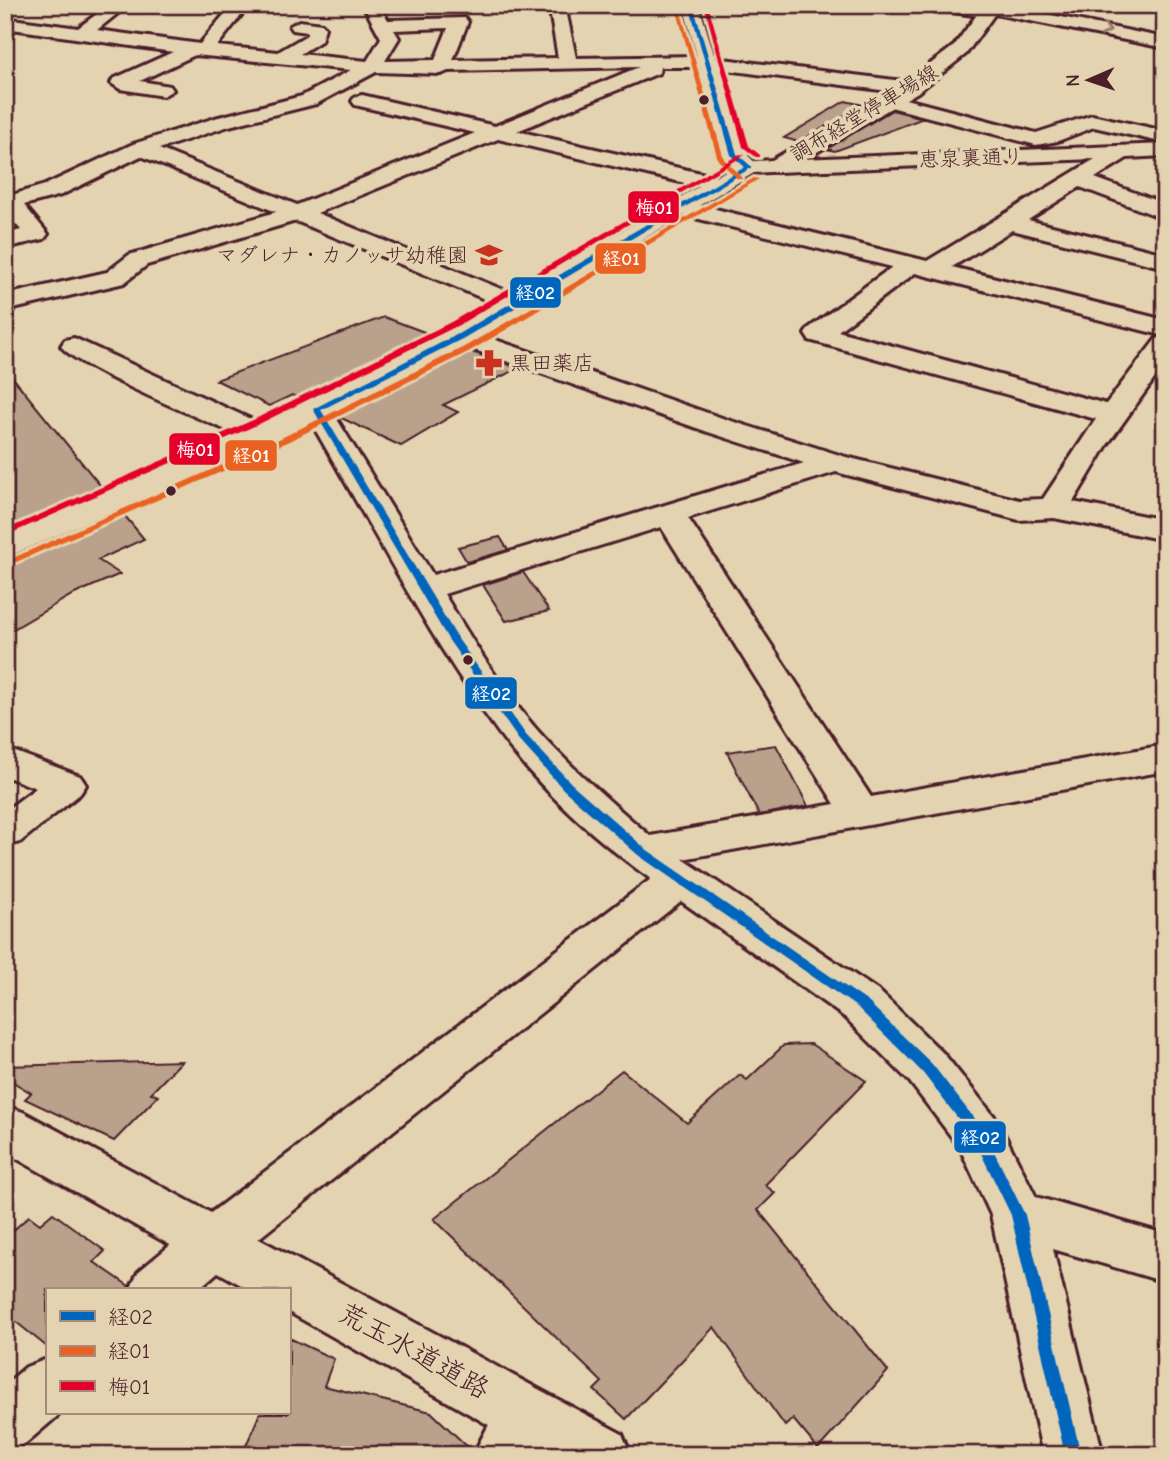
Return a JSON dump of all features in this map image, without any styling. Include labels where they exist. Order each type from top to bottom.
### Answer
[{"type":"street","points":[[84,32],[120,5]]},
{"type":"street","points":[[5,241],[36,234],[8,203],[53,190],[140,148],[222,122],[309,100],[372,67],[390,38],[371,5]]},
{"type":"street","points":[[557,5],[568,62]]},
{"type":"street","points":[[5,548],[317,410],[461,336],[749,167],[734,155],[691,5]]},
{"type":"street","points":[[938,5],[990,8],[1165,43]]},
{"type":"street","points":[[163,90],[120,83],[198,50],[239,8]]},
{"type":"street","name":"調布経堂停車場線","points":[[749,167],[777,166],[911,88],[960,50],[990,8]]},
{"type":"street","points":[[382,25],[459,22],[441,68]]},
{"type":"street","points":[[5,23],[198,50],[372,67],[709,62],[911,88]]},
{"type":"street","points":[[281,58],[315,37],[316,28],[299,26]]},
{"type":"street","points":[[18,44],[54,29]]},
{"type":"street","points":[[5,303],[115,278],[138,260],[295,214],[670,61]]},
{"type":"street","points":[[890,101],[1036,139],[1051,137],[1092,121],[1165,137]]},
{"type":"street","points":[[362,102],[719,184]]},
{"type":"street","points":[[140,148],[516,304]]},
{"type":"street","name":"恵泉裏通り","points":[[777,166],[1165,150]]},
{"type":"street","points":[[1111,414],[818,334],[922,267],[1009,222],[1122,152]]},
{"type":"street","points":[[1078,179],[1165,212]]},
{"type":"street","points":[[679,207],[1165,328]]},
{"type":"street","points":[[1009,222],[1165,261]]},
{"type":"street","points":[[461,336],[718,426],[835,463],[1019,510],[1054,508],[1165,530]]},
{"type":"street","points":[[1054,508],[1111,414],[1165,345]]},
{"type":"street","points":[[74,346],[106,364],[262,435]]},
{"type":"street","points":[[317,410],[467,660],[522,737],[568,787],[642,852],[863,1005],[927,1068],[979,1135],[1018,1216],[1073,1455]]},
{"type":"street","points":[[424,589],[835,463]]},
{"type":"street","points":[[670,515],[861,813]]},
{"type":"street","points":[[642,852],[1165,758]]},
{"type":"street","points":[[5,761],[66,785],[5,832]]},
{"type":"street","points":[[160,1288],[215,1241],[681,878]]},
{"type":"street","name":"荒玉水道道路","points":[[5,1127],[215,1241],[288,1288]]},
{"type":"street","points":[[1018,1216],[1165,1258]]},
{"type":"street","name":"荒玉水道道路","points":[[290,1289],[514,1434],[601,1455]]},
{"type":"street","points":[[5,1423],[46,1388]]},
{"type":"building","points":[[845,101],[863,105],[799,142],[784,138]]},
{"type":"building","points":[[892,110],[924,118],[835,151],[827,149]]},
{"type":"building","points":[[384,317],[435,336],[304,401],[292,395],[269,406],[216,380]]},
{"type":"building","points":[[463,349],[519,368],[443,405],[458,412],[401,446],[339,417],[336,412]]},
{"type":"building","points":[[5,368],[104,490],[5,533]]},
{"type":"building","points":[[120,510],[144,539],[98,560],[120,574],[70,596],[5,634],[5,560]]},
{"type":"building","points":[[500,537],[508,550],[467,562],[458,547]]},
{"type":"building","points":[[523,572],[549,611],[506,621],[483,585]]},
{"type":"building","points":[[776,745],[808,806],[759,815],[727,752]]},
{"type":"building","points":[[811,1044],[866,1081],[765,1185],[775,1193],[758,1210],[888,1371],[818,1449],[793,1419],[785,1426],[714,1327],[626,1419],[594,1390],[602,1382],[434,1219],[622,1070],[687,1123],[740,1075],[747,1080],[784,1045]]},
{"type":"building","points":[[182,1061],[151,1093],[158,1096],[114,1141],[25,1099],[31,1093],[5,1077],[5,1066]]},
{"type":"building","points":[[53,1213],[105,1251],[94,1262],[129,1286],[46,1288],[46,1346],[5,1313],[5,1238],[29,1216],[40,1224]]},
{"type":"building","points":[[290,1338],[334,1359],[324,1386],[431,1412],[472,1451],[471,1455],[242,1455],[260,1414],[290,1414]]},
{"type":"transit line","name":"経02","points":[[691,5],[734,155],[749,167]]},
{"type":"transit line","name":"梅01","points":[[706,5],[746,147],[758,156]]},
{"type":"transit line","name":"経01","points":[[678,9],[721,160],[740,178]]},
{"type":"transit line","name":"梅01","points":[[5,533],[256,422],[454,324],[742,155]]},
{"type":"transit line","name":"経02","points":[[317,409],[461,336],[749,167]]},
{"type":"transit line","name":"経01","points":[[11,561],[268,448],[467,349],[756,179]]},
{"type":"transit line","name":"経02","points":[[317,409],[453,639],[522,737],[568,787],[642,852],[863,1005],[927,1068],[979,1135],[1018,1215],[1073,1455]]},
{"type":"place","name":"マダレナ・カノッサ幼稚園","points":[[489,255]]},
{"type":"place","name":"黒田薬店","points":[[489,363]]}]
